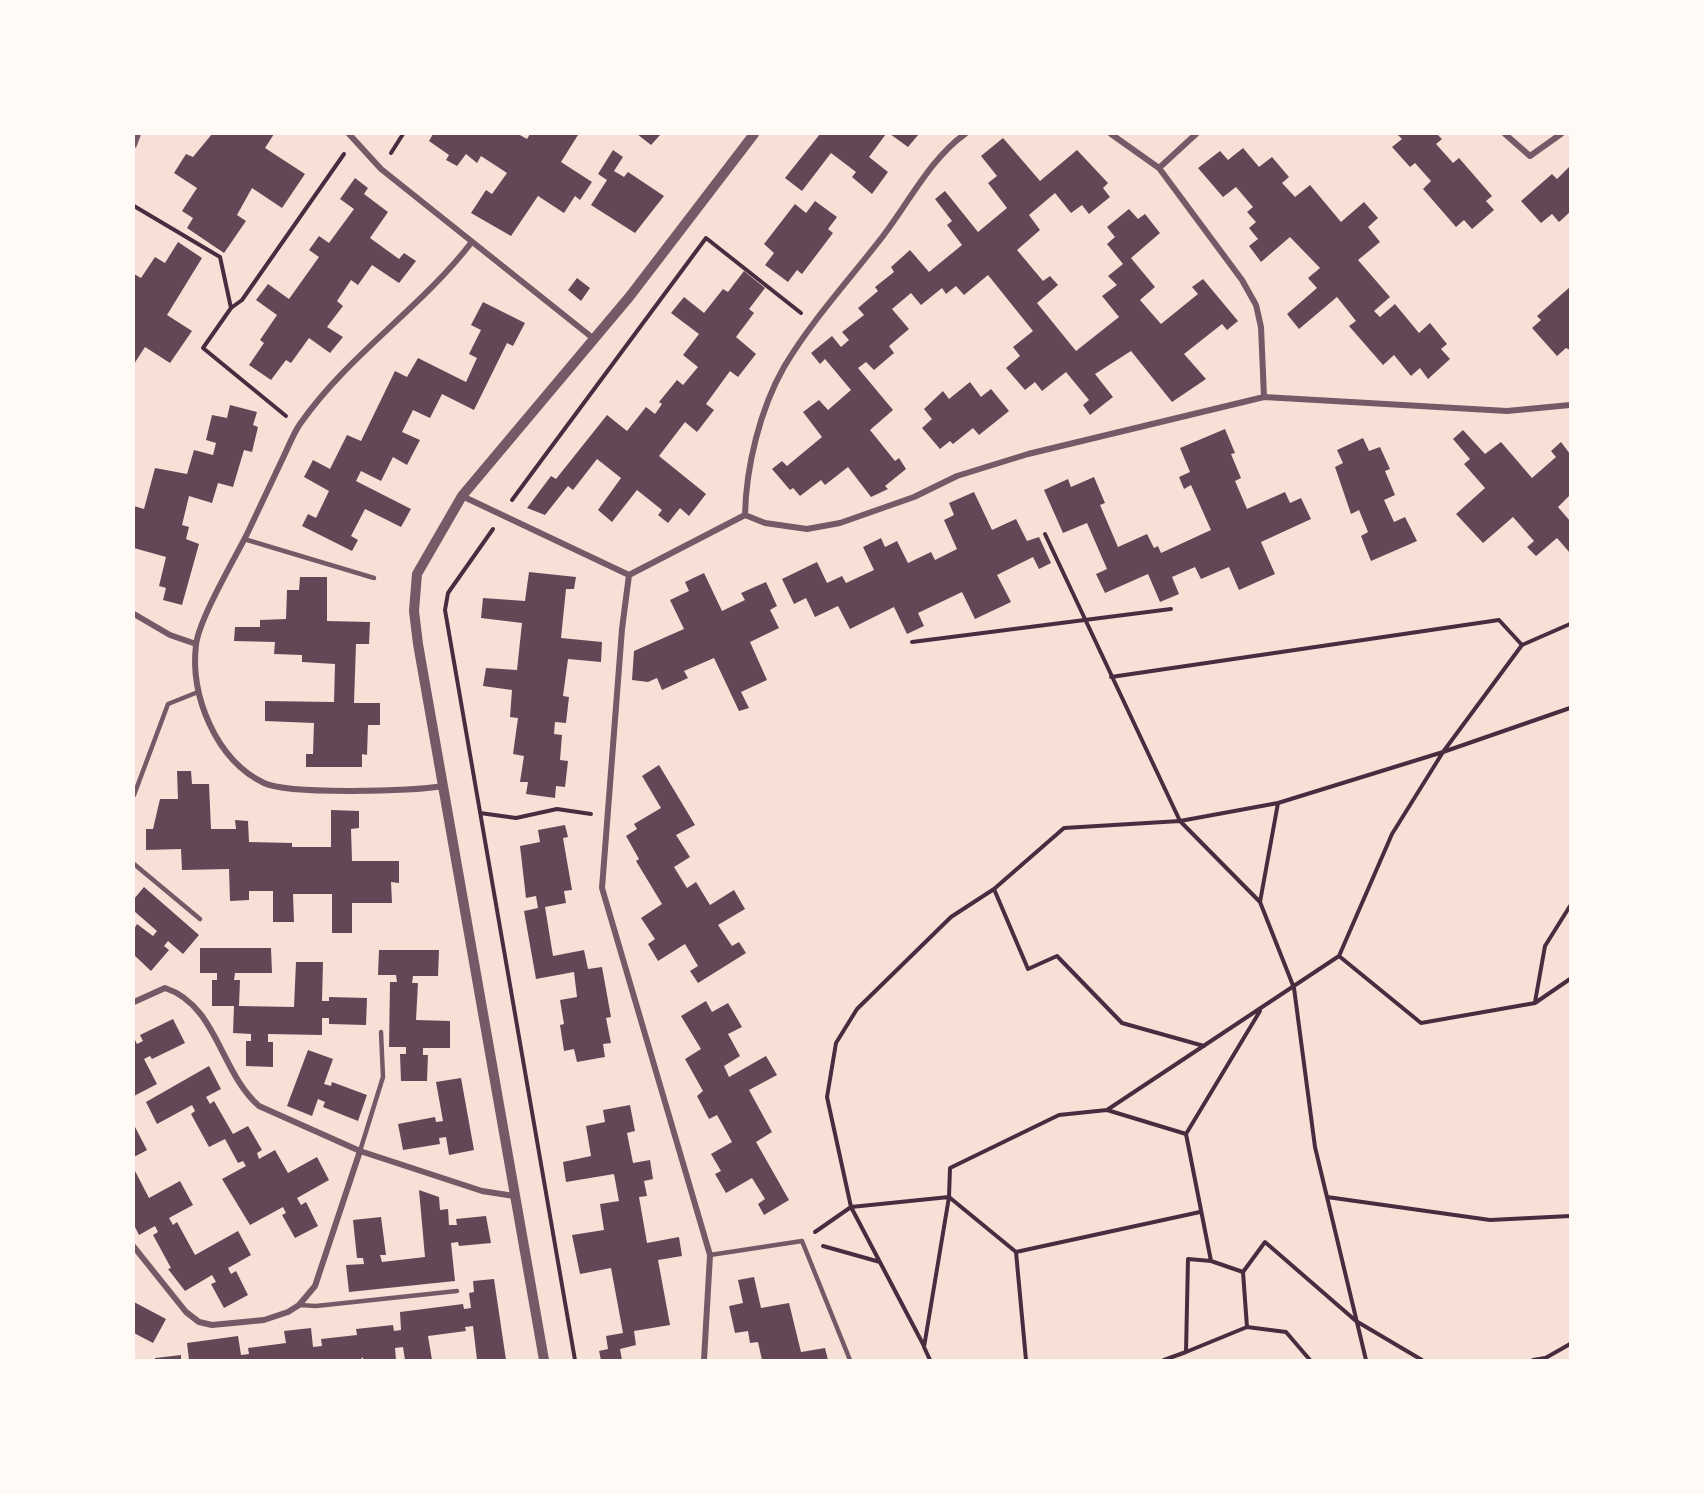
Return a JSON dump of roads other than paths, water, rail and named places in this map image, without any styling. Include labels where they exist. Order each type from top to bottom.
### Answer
[{"type":"street","points":[[134,145],[138,134]]},
{"type":"street","points":[[349,134],[381,169],[471,243],[595,339]]},
{"type":"street","points":[[544,1360],[414,611],[417,574],[462,496],[595,339],[754,134]]},
{"type":"street","points":[[745,515],[746,487],[764,416],[783,368],[813,323],[883,236],[949,145],[965,134]]},
{"type":"street","points":[[1111,134],[1159,168],[1242,280],[1256,305],[1262,327],[1264,396]]},
{"type":"street","points":[[1159,168],[1196,134]]},
{"type":"street","points":[[1505,134],[1530,156],[1561,134]]},
{"type":"street","points":[[445,785],[410,790],[286,789],[265,784],[241,768],[217,740],[198,692],[196,644],[298,426],[331,383],[449,272],[471,243]]},
{"type":"street","points":[[629,575],[745,515],[765,523],[807,529],[840,523],[914,497],[957,476],[1010,459],[1264,396],[1507,411],[1570,405]]},
{"type":"street","points":[[462,496],[629,575]]},
{"type":"street","points":[[629,575],[602,888],[710,1255],[705,1360]]},
{"type":"street","points":[[134,614],[170,635],[196,644]]},
{"type":"street","points":[[134,1002],[165,988],[182,993],[197,1006],[246,1094],[266,1109],[360,1151],[482,1191],[514,1196]]},
{"type":"street","points":[[134,1247],[186,1312],[199,1322],[212,1325],[264,1320],[299,1305],[315,1286],[360,1151]]},
{"type":"lane","points":[[244,539],[374,578]]},
{"type":"lane","points":[[134,795],[168,704],[198,692]]},
{"type":"lane","points":[[134,864],[200,919]]},
{"type":"lane","points":[[360,1151],[383,1077],[381,1032]]},
{"type":"lane","points":[[710,1255],[802,1241],[850,1360]]},
{"type":"lane","points":[[299,1305],[316,1306],[457,1291]]}]
